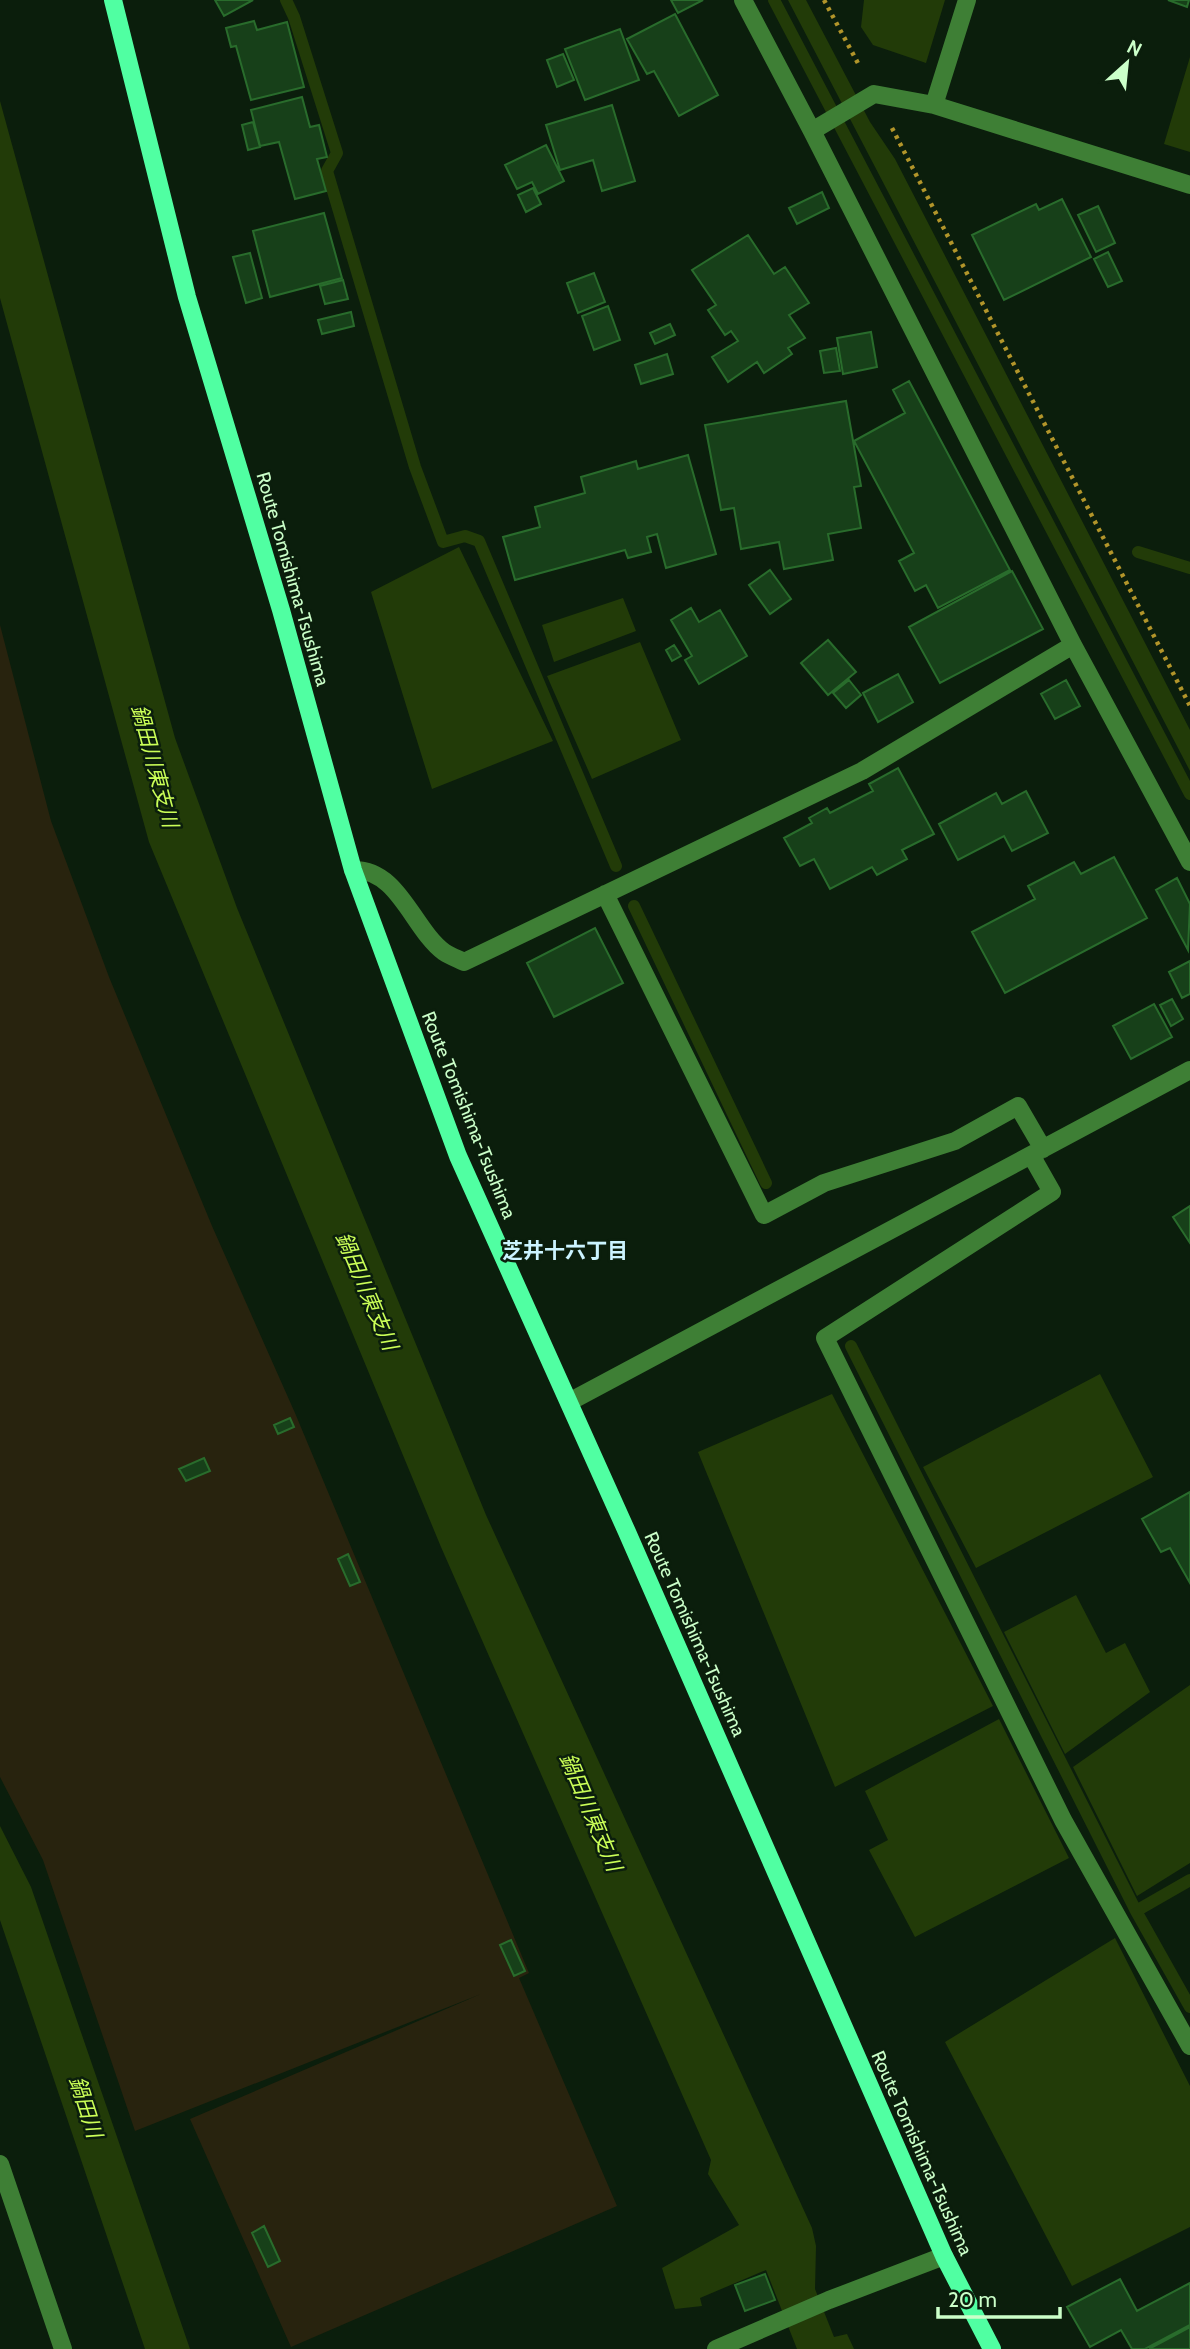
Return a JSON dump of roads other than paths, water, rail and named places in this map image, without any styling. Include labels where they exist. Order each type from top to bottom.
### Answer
[{"type":"main road","name":"Route Tomishima-Tsushima","points":[[113,0],[187,298],[281,610],[353,870],[458,1156],[569,1402],[944,2256],[992,2349]]},
{"type":"street","points":[[743,0],[818,127],[1073,645],[1190,862]]},
{"type":"street","points":[[934,106],[967,0]]},
{"type":"street","points":[[818,127],[870,96],[934,106],[1190,185]]},
{"type":"street","points":[[353,870],[366,869],[383,878],[443,951],[464,962],[862,771],[1073,645]]},
{"type":"street","points":[[605,894],[764,1215],[824,1183],[955,1141],[1018,1106],[1052,1192],[824,1338],[1063,1820],[1190,2046]]},
{"type":"street","points":[[569,1402],[1190,1070]]},
{"type":"street","points":[[0,2164],[63,2349]]},
{"type":"street","points":[[716,2349],[829,2300],[944,2256]]},
{"type":"water","points":[[788,0],[806,0],[870,122],[895,159],[1190,730],[1190,771]]},
{"type":"water","points":[[864,0],[945,0],[926,63],[873,45],[861,27]]},
{"type":"water","points":[[1190,57],[1190,152],[1164,144]]},
{"type":"water","name":"鍋田川東支川","points":[[0,101],[175,738],[237,908],[486,1515],[812,2228],[816,2246],[815,2289],[834,2337],[847,2334],[854,2349],[797,2349],[766,2270],[700,2298],[702,2306],[675,2309],[662,2268],[739,2225],[708,2174],[711,2160],[441,1547],[149,842],[0,298]]},
{"type":"water","points":[[459,547],[553,741],[432,789],[371,592]]},
{"type":"water","points":[[623,598],[636,631],[554,662],[542,625]]},
{"type":"water","points":[[640,642],[681,740],[592,779],[547,676]]},
{"type":"water","points":[[1100,1374],[1153,1477],[976,1568],[923,1467]]},
{"type":"water","points":[[832,1394],[993,1706],[835,1787],[698,1452]]},
{"type":"water","points":[[1076,1595],[1106,1653],[1125,1643],[1150,1692],[1065,1754],[1004,1632]]},
{"type":"water","points":[[1190,1685],[1190,1863],[1137,1896],[1073,1767]]},
{"type":"water","points":[[999,1719],[1069,1858],[915,1937],[869,1850],[888,1840],[865,1791]]},
{"type":"water","name":"鍋田川","points":[[0,1826],[31,1887],[190,2349],[145,2349],[0,1920]]},
{"type":"water","points":[[1115,1938],[1190,2086],[1190,2227],[1072,2286],[945,2042]]},
{"type":"waterway","points":[[286,0],[294,17],[337,153],[327,171],[415,467],[443,542],[465,536],[479,541],[616,866]]},
{"type":"waterway","points":[[774,0],[1190,794]]},
{"type":"waterway","points":[[1138,552],[1190,568]]},
{"type":"waterway","points":[[634,906],[766,1183]]},
{"type":"waterway","points":[[851,1346],[1136,1911]]},
{"type":"waterway","points":[[1190,1880],[1136,1911],[1190,2007]]},
{"type":"district","name":"芝井十六丁目","points":[[565,1250]]}]
